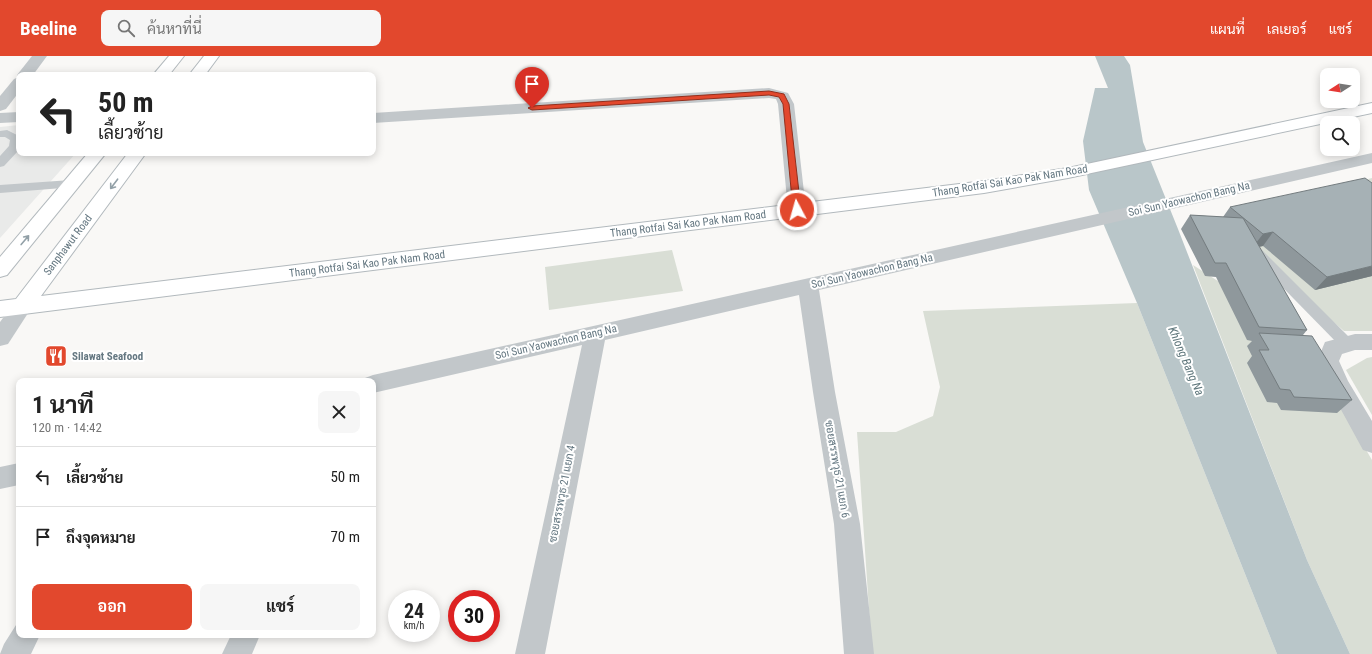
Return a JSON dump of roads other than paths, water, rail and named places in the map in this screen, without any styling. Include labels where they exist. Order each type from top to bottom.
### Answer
[{"type":"main road","points":[[164,72],[177,56]]},
{"type":"main road","points":[[199,72],[212,56]]},
{"type":"main road","name":"Thang Rotfai Sai Kao Pak Nam Road","points":[[0,310],[797,210],[1068,174],[1372,108]]},
{"type":"main road","points":[[0,270],[94,156]]},
{"type":"main road","name":"Sanphawut Road","points":[[22,307],[135,156]]},
{"type":"street","points":[[27,72],[40,56]]},
{"type":"street","points":[[0,106],[16,86]]},
{"type":"street","points":[[376,118],[769,93],[782,96],[786,104],[797,210]]},
{"type":"street","points":[[0,118],[16,117]]},
{"type":"street","name":"Soi Sun Yaowachon Bang Na","points":[[376,383],[1372,158]]},
{"type":"street","name":"ซอยสรรพวุธ 21 แยก 6","points":[[808,285],[824,392],[847,524],[859,654]]},
{"type":"street","name":"Sanphawut Road","points":[[0,338],[22,307]]},
{"type":"street","name":"ซอยสรรพวุธ 21 แยก 4","points":[[530,654],[595,334]]},
{"type":"street","points":[[1372,342],[1355,342],[1333,348],[1328,361],[1338,384],[1372,443]]},
{"type":"street","points":[[0,478],[16,475]]},
{"type":"street","points":[[14,654],[24,638]]},
{"type":"street","points":[[237,654],[245,638]]},
{"type":"lane","points":[[0,134],[6,133],[16,139],[15,147],[0,163]]},
{"type":"lane","points":[[0,189],[71,184]]},
{"type":"lane","points":[[1257,253],[1347,344]]},
{"type":"water","name":"Khlong Bang Na","points":[[1095,56],[1124,56],[1130,65],[1143,142],[1307,560],[1350,654],[1277,654],[1137,303],[1089,190],[1083,141],[1095,88],[1108,88]]},
{"type":"place","name":"Silawat Seafood","points":[[56,356]]}]
